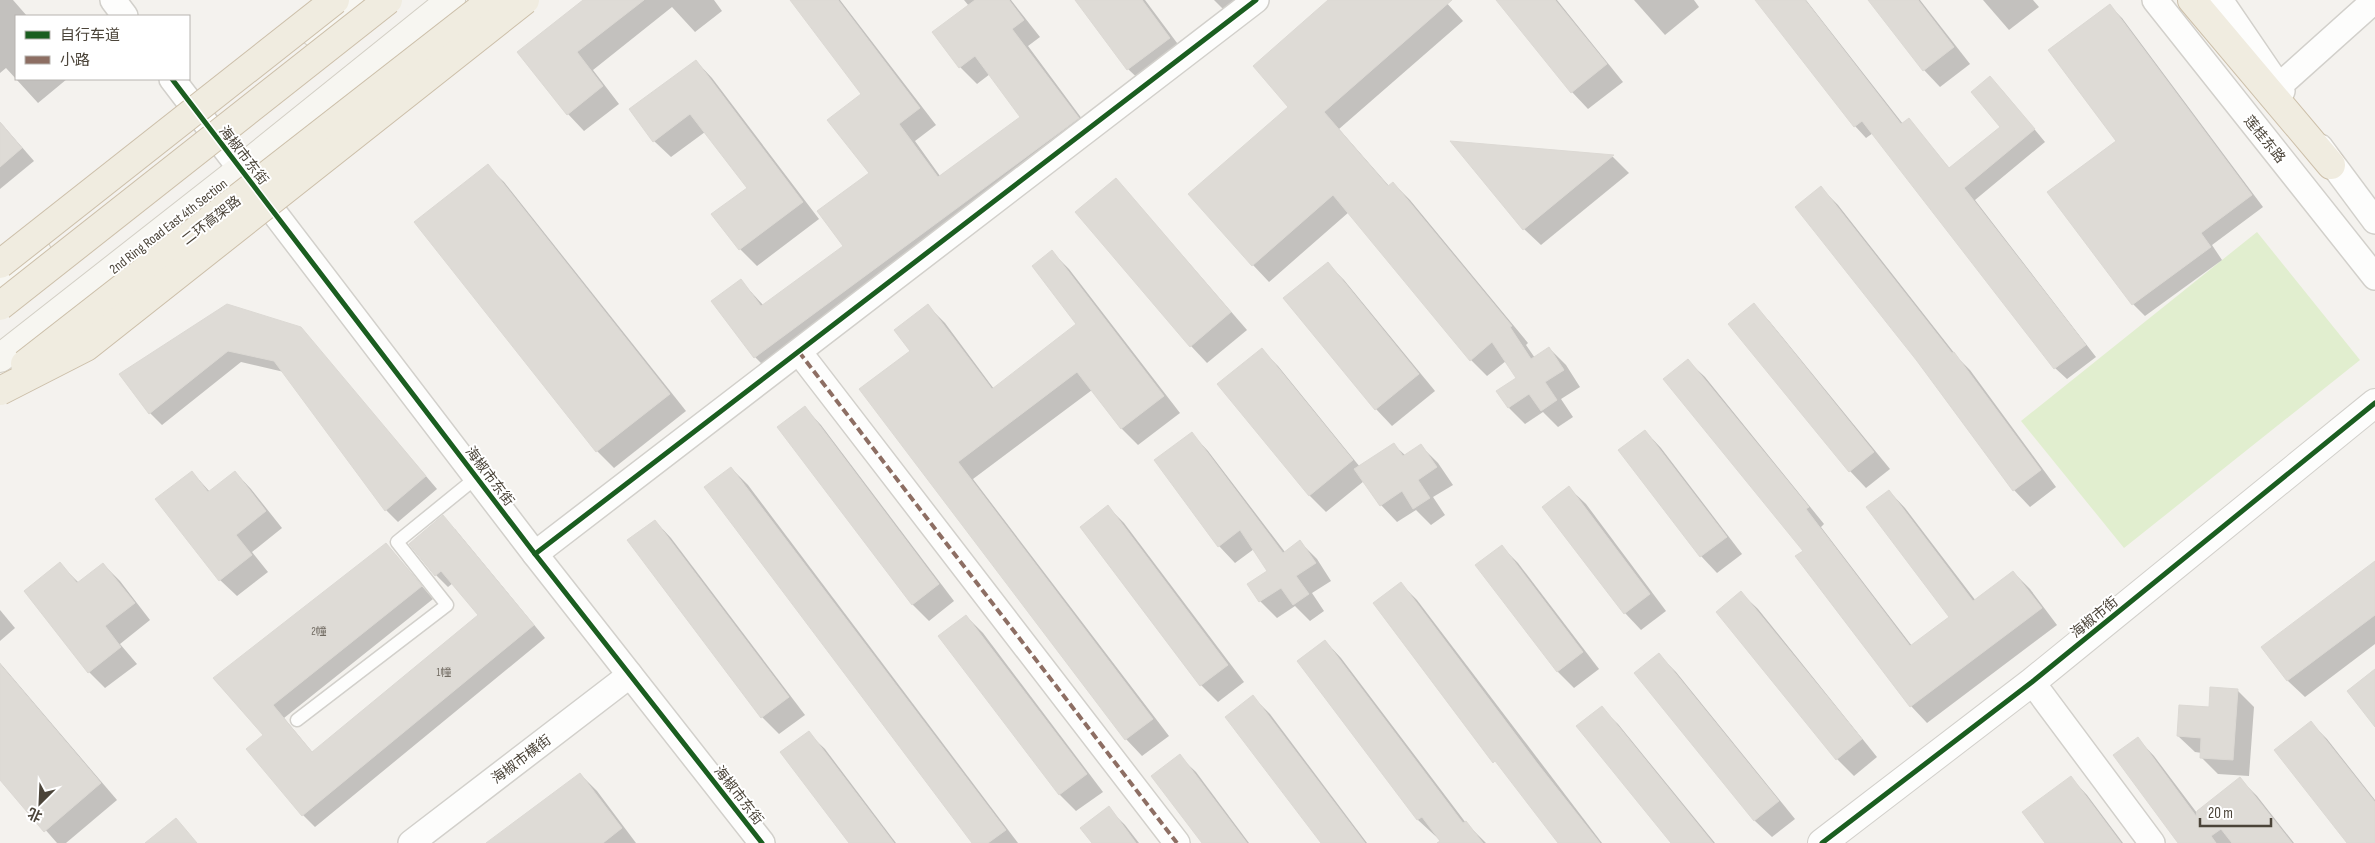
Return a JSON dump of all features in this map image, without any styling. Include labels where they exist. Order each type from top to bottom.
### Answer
[{"type":"highway","points":[[0,264],[335,0]]},
{"type":"highway","points":[[0,306],[388,0]]},
{"type":"highway","name":"二环高架路","points":[[0,384],[492,0]]},
{"type":"highway","points":[[0,391],[86,347],[525,0]]},
{"type":"highway","points":[[2192,0],[2331,165]]},
{"type":"main road","points":[[0,282],[357,0]]},
{"type":"main road","name":"2nd Ring Road East 4th Section","points":[[0,358],[241,169],[451,0]]},
{"type":"street","points":[[113,0],[124,15]]},
{"type":"street","points":[[536,554],[1256,0]]},
{"type":"street","name":"莲桂东路","points":[[2155,0],[2375,277]]},
{"type":"street","points":[[2220,0],[2331,165],[2375,221]]},
{"type":"street","points":[[2279,86],[2365,3]]},
{"type":"street","name":"海椒市东街","points":[[173,80],[536,554],[762,843]]},
{"type":"street","points":[[799,352],[1178,843]]},
{"type":"street","name":"海椒市街","points":[[1822,843],[2032,682],[2375,403]]},
{"type":"street","name":"海椒市横街","points":[[411,843],[630,675]]},
{"type":"street","points":[[2032,682],[2152,843]]},
{"type":"lane","points":[[297,720],[447,605],[397,542],[477,477]]},
{"type":"green space","points":[[2257,232],[2360,360],[2124,548],[2021,421]]},
{"type":"building","points":[[583,0],[644,0],[577,52],[603,86],[567,115],[517,52]]},
{"type":"building","points":[[790,0],[838,0],[920,108],[899,124],[938,177],[1020,117],[975,56],[959,68],[932,32],[975,0],[1009,0],[1024,20],[1012,29],[1079,118],[754,358],[711,301],[741,279],[761,306],[843,246],[817,211],[869,173],[827,120],[861,94]]},
{"type":"building","points":[[1075,0],[1142,0],[1170,38],[1127,70]]},
{"type":"building","points":[[1328,0],[1452,0],[1324,112],[1388,186],[1393,182],[1512,326],[1510,327],[1531,359],[1549,347],[1564,370],[1545,382],[1557,400],[1541,411],[1529,394],[1508,408],[1496,391],[1516,378],[1492,342],[1470,361],[1333,195],[1252,266],[1188,194],[1288,107],[1253,66]]},
{"type":"building","points":[[1496,0],[1555,0],[1607,64],[1571,93]]},
{"type":"building","points":[[1755,0],[1805,0],[1901,124],[1909,118],[1949,168],[2000,127],[1971,92],[1990,76],[2035,129],[1964,188],[2086,345],[2054,369],[1862,121],[1854,127]]},
{"type":"building","points":[[1868,0],[1918,0],[1954,47],[1923,71]]},
{"type":"building","points":[[2110,4],[2252,195],[2201,233],[2211,247],[2132,305],[2047,192],[2116,141],[2048,50]]},
{"type":"building","points":[[696,60],[803,202],[739,250],[711,214],[747,188],[690,114],[653,142],[629,109]]},
{"type":"building","points":[[0,122],[22,148],[0,167]]},
{"type":"building","points":[[1450,141],[1614,155],[1523,230]]},
{"type":"building","points":[[488,164],[670,394],[596,452],[414,222]]},
{"type":"building","points":[[1116,178],[1231,312],[1190,347],[1075,212]]},
{"type":"building","points":[[1821,186],[1952,353],[1954,352],[2041,470],[2013,491],[1917,361],[1795,207]]},
{"type":"building","points":[[1052,250],[1164,396],[1121,429],[1077,372],[958,462],[1153,719],[1125,740],[859,389],[910,351],[894,330],[928,304],[992,389],[1076,324],[1032,266]]},
{"type":"building","points":[[1328,262],[1419,374],[1375,410],[1283,298]]},
{"type":"building","points":[[1754,303],[1874,452],[1849,472],[1728,324]]},
{"type":"building","points":[[227,304],[301,327],[426,476],[385,511],[274,361],[228,351],[149,414],[119,374]]},
{"type":"building","points":[[1262,348],[1353,460],[1309,496],[1217,384]]},
{"type":"building","points":[[1688,359],[1809,507],[1806,509],[1910,646],[1949,617],[1866,507],[1889,490],[1973,601],[2013,571],[2042,608],[1910,707],[1795,556],[1803,551],[1663,379]]},
{"type":"building","points":[[805,406],[939,584],[912,605],[777,427]]},
{"type":"building","points":[[1645,430],[1727,537],[1700,557],[1618,450]]},
{"type":"building","points":[[1192,432],[1283,553],[1300,540],[1316,563],[1296,576],[1309,594],[1293,605],[1281,588],[1259,602],[1247,584],[1267,571],[1240,530],[1218,547],[1154,460]]},
{"type":"building","points":[[1394,443],[1403,456],[1421,444],[1437,467],[1418,480],[1430,498],[1413,509],[1402,491],[1380,506],[1354,469]]},
{"type":"building","points":[[731,467],[1006,830],[988,843],[972,843],[704,487]]},
{"type":"building","points":[[192,471],[208,492],[235,471],[266,511],[236,535],[252,555],[219,581],[155,499]]},
{"type":"building","points":[[1569,486],[1650,594],[1624,614],[1542,507]]},
{"type":"building","points":[[1108,505],[1228,665],[1200,686],[1080,527]]},
{"type":"building","points":[[443,515],[534,625],[302,816],[246,749],[263,735],[213,678],[386,543],[422,586],[273,705],[312,752],[478,615],[441,571],[435,576],[409,544]]},
{"type":"building","points":[[655,520],[789,697],[761,718],[627,540]]},
{"type":"building","points":[[1502,545],[1583,652],[1557,672],[1475,565]]},
{"type":"building","points":[[2375,561],[2375,615],[2287,681],[2261,647]]},
{"type":"building","points":[[60,562],[77,583],[103,563],[135,603],[105,626],[121,647],[88,673],[24,591]]},
{"type":"building","points":[[1401,582],[1537,763],[1600,843],[1558,843],[1495,761],[1493,763],[1373,603]]},
{"type":"building","points":[[1741,591],[1862,739],[1836,760],[1716,612]]},
{"type":"building","points":[[966,615],[1087,774],[1059,795],[938,636]]},
{"type":"building","points":[[1325,640],[1463,823],[1466,821],[1483,843],[1437,843],[1440,841],[1422,817],[1417,820],[1297,661]]},
{"type":"building","points":[[1659,653],[1779,801],[1754,821],[1634,673]]},
{"type":"building","points":[[0,664],[101,783],[44,832],[0,780]]},
{"type":"building","points":[[2375,669],[2375,727],[2347,691]]},
{"type":"building","points":[[2210,687],[2238,689],[2233,760],[2200,758],[2201,738],[2177,736],[2179,705],[2209,707]]},
{"type":"building","points":[[1253,695],[1365,843],[1321,843],[1225,717]]},
{"type":"building","points":[[1602,706],[1713,843],[1671,843],[1576,726]]},
{"type":"building","points":[[2311,721],[2375,802],[2375,843],[2347,843],[2274,750]]},
{"type":"building","points":[[809,731],[894,843],[849,843],[780,752]]},
{"type":"building","points":[[2138,737],[2196,816],[2197,811],[2240,777],[2292,843],[2232,843],[2221,829],[2211,836],[2216,843],[2178,843],[2113,755]]},
{"type":"building","points":[[1180,754],[1247,843],[1202,843],[1151,776]]},
{"type":"building","points":[[580,773],[622,828],[603,843],[486,843]]},
{"type":"building","points":[[2071,776],[2121,843],[2045,843],[2022,812]]},
{"type":"building","points":[[1109,806],[1136,843],[1092,843],[1080,828]]},
{"type":"building","points":[[176,818],[197,843],[145,843]]},
{"type":"marked path","points":[[799,352],[1177,843]]},
{"type":"cycle path","points":[[535,554],[1256,0]]},
{"type":"cycle path","points":[[173,80],[535,554],[762,843]]},
{"type":"cycle path","points":[[1822,843],[2032,682],[2375,403]]}]
